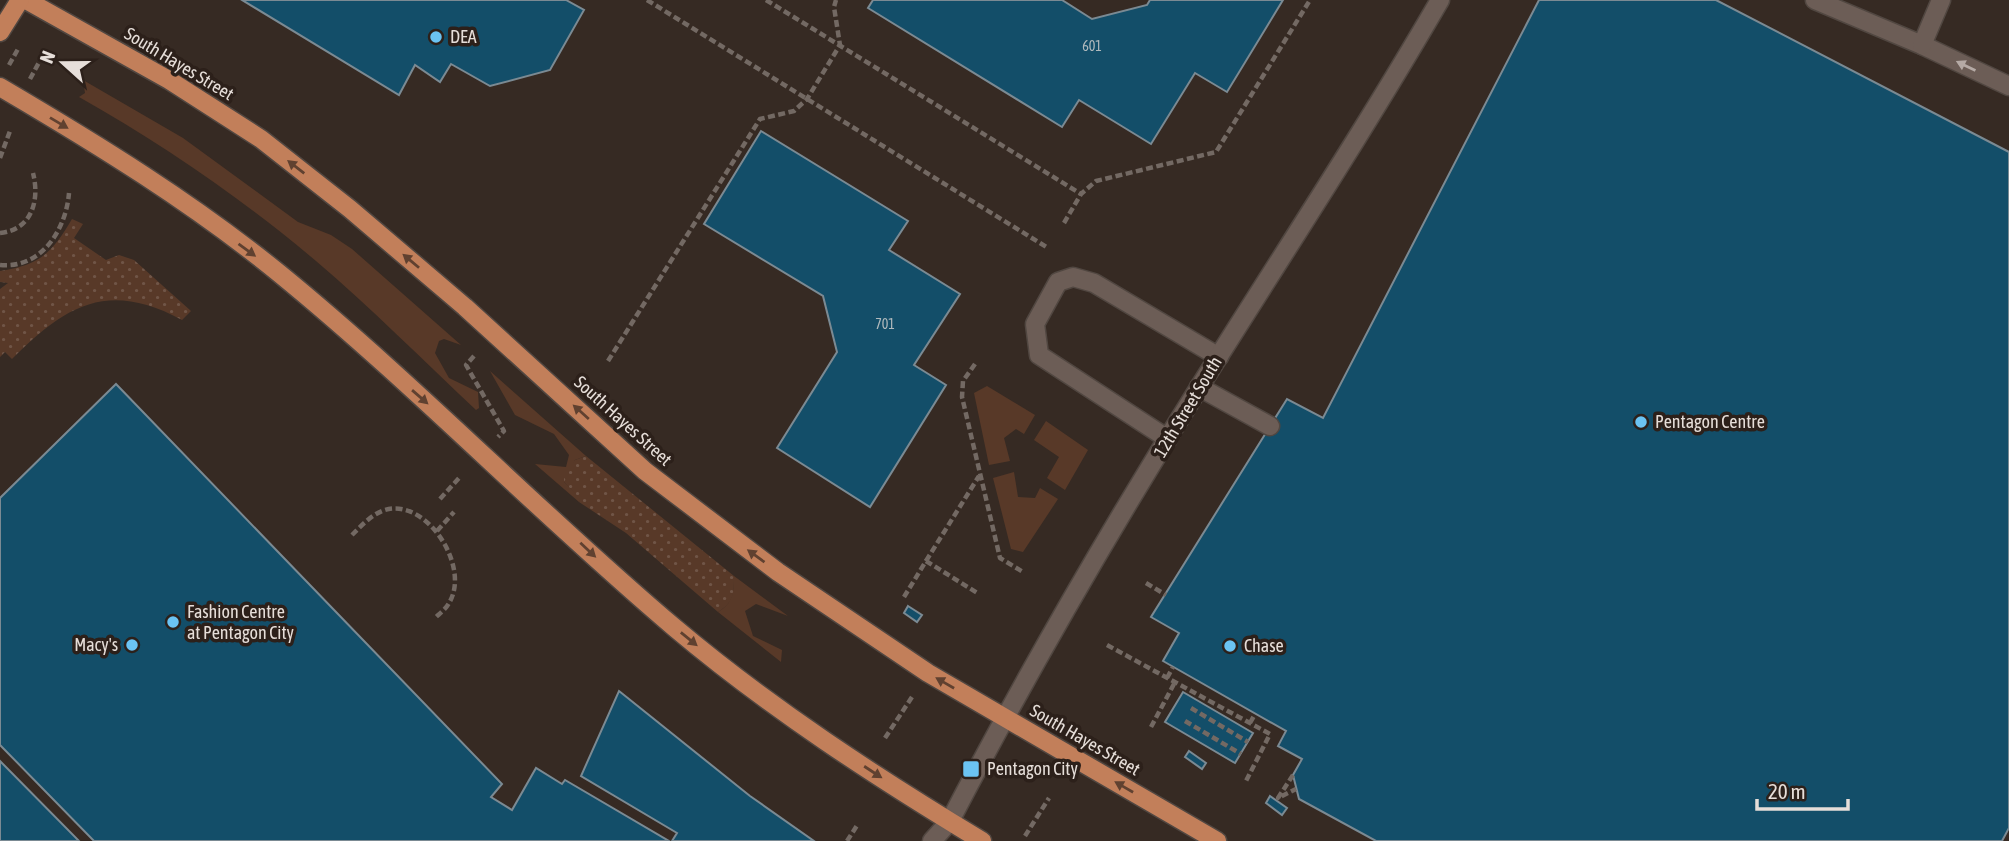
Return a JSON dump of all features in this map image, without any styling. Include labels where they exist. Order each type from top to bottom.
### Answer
[{"type":"main road","points":[[0,32],[20,0]]},
{"type":"main road","name":"South Hayes Street","points":[[26,0],[169,80],[261,139],[350,209],[465,307],[645,471],[817,600],[928,673],[1217,841]]},
{"type":"main road","points":[[0,88],[146,175],[279,274],[677,629],[780,708],[982,841]]},
{"type":"street","name":"12th Street South","points":[[950,821],[1004,718],[1199,387],[1378,108],[1440,0]]},
{"type":"street","points":[[1815,0],[1923,45],[2009,86]]},
{"type":"street","points":[[1923,45],[1941,0]]},
{"type":"street","points":[[1168,439],[1039,355],[1035,324],[1058,282],[1073,277],[1094,283],[1219,357]]},
{"type":"street","points":[[1199,387],[1270,426]]},
{"type":"street","points":[[932,841],[950,821]]},
{"type":"street","points":[[945,841],[950,821]]},
{"type":"path","points":[[648,0],[1048,248]]},
{"type":"path","points":[[766,0],[1081,194]]},
{"type":"path","points":[[608,361],[760,119],[794,111],[807,99],[840,45],[834,7],[836,0]]},
{"type":"path","points":[[1064,223],[1081,194],[1096,181],[1216,152],[1310,0]]},
{"type":"path","points":[[29,81],[43,55]]},
{"type":"path","points":[[0,158],[10,131]]},
{"type":"path","points":[[0,233],[13,232],[27,221],[37,189],[33,173]]},
{"type":"path","points":[[0,265],[23,262],[40,254],[52,241],[67,210],[68,192]]},
{"type":"path","points":[[474,356],[466,365],[504,431],[495,440]]},
{"type":"path","points":[[975,364],[963,381],[962,397],[1000,558],[1023,572]]},
{"type":"path","points":[[904,597],[980,474]]},
{"type":"path","points":[[440,499],[459,478]]},
{"type":"path","points":[[352,536],[369,519],[384,510],[404,512],[422,519],[436,530],[447,546],[455,583],[450,602],[435,619]]},
{"type":"path","points":[[436,530],[454,512]]},
{"type":"path","points":[[926,561],[979,594]]},
{"type":"path","points":[[1146,583],[1166,595]]},
{"type":"path","points":[[1107,645],[1270,734],[1245,783]]},
{"type":"path","points":[[1167,678],[1173,667]]},
{"type":"path","points":[[1151,727],[1175,682]]},
{"type":"path","points":[[886,738],[912,697]]},
{"type":"path","points":[[1191,709],[1248,742]]},
{"type":"path","points":[[1250,723],[1255,714]]},
{"type":"path","points":[[1185,721],[1241,754]]},
{"type":"path","points":[[1293,775],[1278,798],[1296,789]]},
{"type":"path","points":[[1025,836],[1049,798]]},
{"type":"path","points":[[847,841],[858,824]]},
{"type":"shaded area","points":[[83,80],[183,138],[298,222],[331,235],[352,249],[461,345],[444,339],[439,341],[435,353],[449,378],[478,392],[479,408],[476,410],[316,261],[260,216],[171,153],[79,97],[85,93]]},
{"type":"shaded area","points":[[72,219],[83,224],[74,238],[106,260],[119,255],[134,260],[191,311],[182,320],[156,308],[132,302],[89,304],[51,324],[12,359],[5,352],[0,357],[0,289],[8,283],[0,282],[0,271],[25,265],[44,256],[58,241]]},
{"type":"shaded area","points":[[490,371],[586,456],[575,460],[564,482],[581,499],[579,502],[535,464],[566,467],[569,455],[554,434],[515,415]]},
{"type":"shaded area","points":[[987,386],[1035,415],[1024,434],[1016,429],[1004,438],[1010,461],[989,465],[974,393]]},
{"type":"shaded area","points":[[1046,421],[1088,450],[1065,490],[1047,478],[1059,457],[1034,440]]},
{"type":"shaded area","points":[[586,456],[734,576],[733,593],[727,605],[718,612],[626,533],[579,502],[580,499],[564,482],[564,474],[575,460]]},
{"type":"shaded area","points":[[1014,472],[1018,497],[1035,498],[1040,488],[1058,499],[1023,552],[1011,549],[993,478]]},
{"type":"shaded area","points":[[734,576],[788,616],[756,604],[745,611],[753,636],[782,650],[781,662],[718,612],[732,597]]},
{"type":"building","name":"DEA","points":[[242,0],[566,0],[584,10],[550,70],[490,86],[451,64],[440,82],[415,65],[399,95]]},
{"type":"building","points":[[873,0],[1062,0],[1092,19],[1147,5],[1150,0],[1283,0],[1227,92],[1195,73],[1151,144],[1079,100],[1062,127],[868,8]]},
{"type":"building","name":"Pentagon Centre","points":[[1539,0],[1716,0],[2009,152],[2009,828],[2002,841],[1376,841],[1299,799],[1293,775],[1302,759],[1278,746],[1286,731],[1163,661],[1179,633],[1151,617],[1287,399],[1323,418]]},
{"type":"building","points":[[761,131],[908,221],[889,250],[960,294],[914,365],[946,385],[870,507],[777,448],[837,352],[823,296],[704,224]]},
{"type":"building","name":"Fashion Centre at Pentagon City","points":[[116,384],[502,784],[491,797],[512,810],[536,768],[562,784],[565,780],[669,841],[94,841],[0,745],[0,498]]},
{"type":"building","points":[[908,606],[922,615],[917,622],[904,613]]},
{"type":"building","points":[[619,691],[750,796],[814,841],[672,841],[677,833],[581,776]]},
{"type":"building","points":[[1183,692],[1253,733],[1235,763],[1165,722]]},
{"type":"building","points":[[1189,751],[1206,763],[1202,769],[1185,757]]},
{"type":"building","points":[[0,761],[79,841],[0,841]]},
{"type":"building","points":[[1270,796],[1287,808],[1282,815],[1266,803]]},
{"type":"place","name":"DEA","points":[[436,37]]},
{"type":"place","name":"Pentagon Centre","points":[[1641,422]]},
{"type":"place","name":"Fashion Centre at Pentagon City","points":[[173,622]]},
{"type":"place","name":"Macy's","points":[[132,645]]},
{"type":"place","name":"Chase","points":[[1230,646]]},
{"type":"place","name":"Pentagon City","points":[[971,769]]}]
